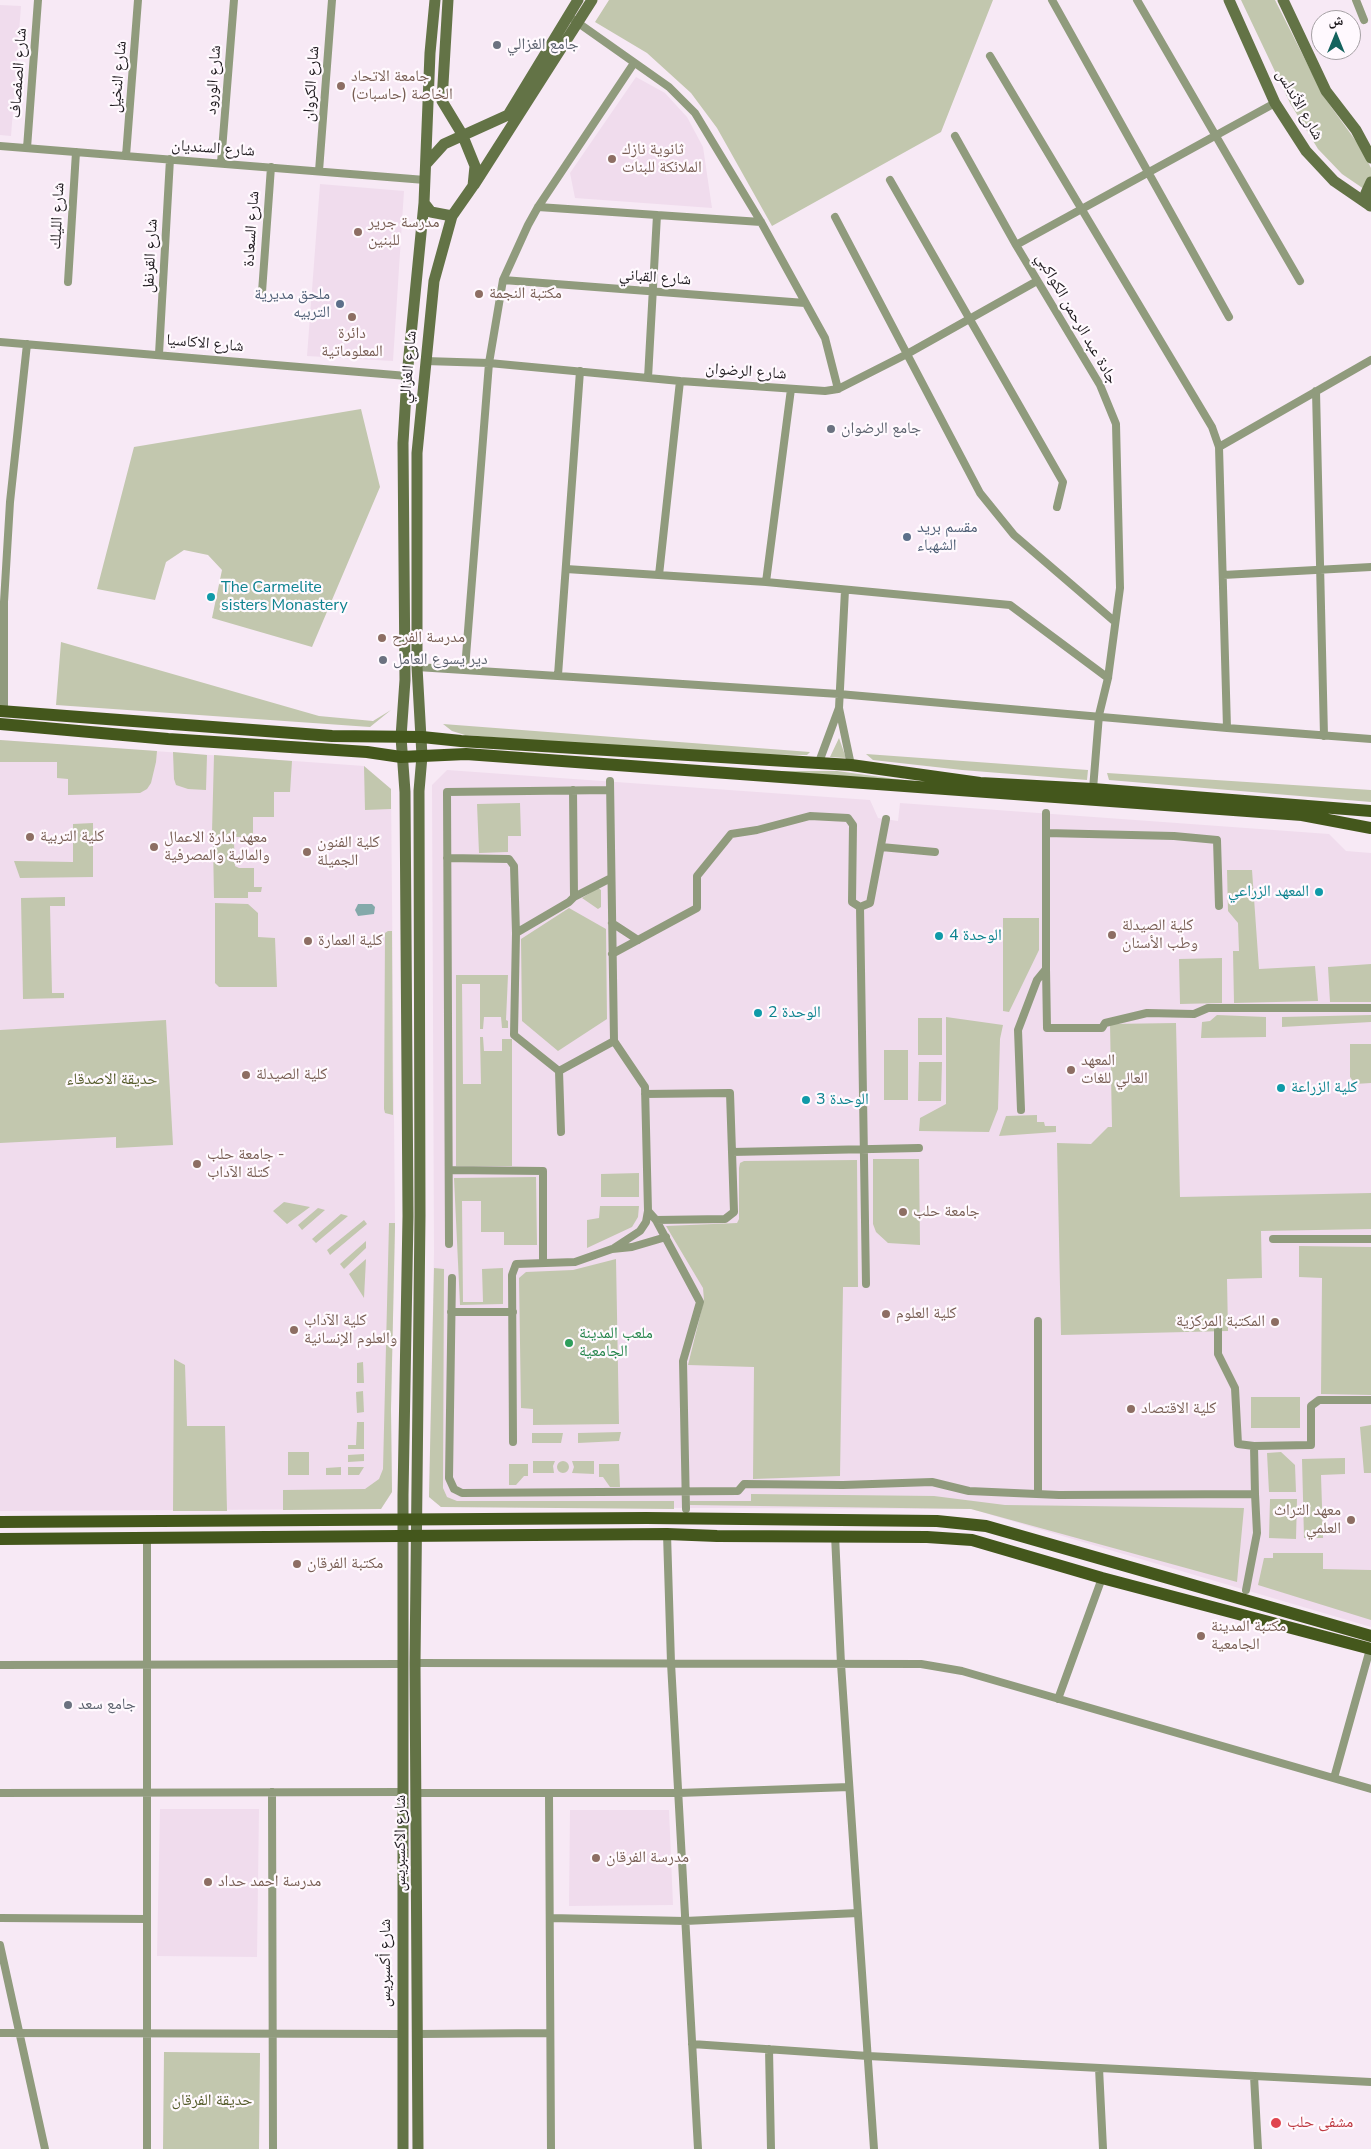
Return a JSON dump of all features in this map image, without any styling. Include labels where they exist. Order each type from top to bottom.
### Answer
[{"type":"main road","name":"شارع الغزالي","points":[[403,1519],[408,1216],[405,792],[401,737],[405,680],[403,443],[407,376],[424,203],[430,53],[435,0]]},
{"type":"main road","points":[[448,0],[442,101],[462,134],[475,166],[473,186]]},
{"type":"main road","points":[[573,20],[578,0]]},
{"type":"main road","points":[[426,164],[444,144],[462,134],[508,115],[573,20],[592,0]]},
{"type":"main road","name":"شارع الأندلس","points":[[1229,0],[1276,103],[1306,151],[1334,181],[1370,206]]},
{"type":"main road","name":"شارع الأندلس","points":[[1283,0],[1326,91],[1356,130],[1371,158]]},
{"type":"main road","name":"شارع الغزالي","points":[[417,1519],[419,791],[422,737],[417,667],[417,454],[434,281],[452,216],[473,186],[573,20]]},
{"type":"main road","points":[[1356,130],[1371,134]]},
{"type":"main road","points":[[1370,206],[1366,193],[1371,182]]},
{"type":"main road","points":[[424,203],[431,212],[452,216]]},
{"type":"main road","points":[[2,711],[332,736],[422,737],[461,741],[819,762],[980,783],[1093,789],[1371,811]]},
{"type":"main road","points":[[0,724],[367,752],[402,757],[466,754],[1283,813],[1371,828]]},
{"type":"main road","points":[[0,1522],[403,1519],[937,1521],[986,1526],[1371,1645]]},
{"type":"main road","name":"شارع أكسبريس","points":[[403,1519],[403,2149]]},
{"type":"main road","name":"شارع الاكسبريس","points":[[417,1519],[415,1663],[418,2149]]},
{"type":"main road","points":[[742,1520],[743,1537]]},
{"type":"main road","points":[[0,1539],[667,1534],[743,1537],[835,1535],[972,1540],[1102,1578],[1371,1645]]},
{"type":"street","name":"شارع الصفصاف","points":[[27,148],[38,0]]},
{"type":"street","name":"شارع النخيل","points":[[126,156],[138,0]]},
{"type":"street","name":"شارع الورود","points":[[221,163],[234,0]]},
{"type":"street","name":"شارع الكروان","points":[[319,170],[332,0]]},
{"type":"street","points":[[1052,0],[1229,317]]},
{"type":"street","points":[[1137,0],[1300,281]]},
{"type":"street","points":[[1356,0],[1364,20]]},
{"type":"street","points":[[573,20],[669,88],[695,114],[761,222],[825,338],[838,389]]},
{"type":"street","points":[[990,56],[1212,427],[1220,447],[1226,728]]},
{"type":"street","points":[[465,669],[489,363],[503,280],[538,207],[634,63]]},
{"type":"street","points":[[1016,245],[1276,103]]},
{"type":"street","name":"جادة عبد الرحمن الكواكبي","points":[[955,136],[1016,245],[1100,385],[1116,424],[1120,588],[1114,621],[1108,678],[1099,716],[1093,789]]},
{"type":"street","name":"شارع السنديان","points":[[0,146],[319,170],[425,180]]},
{"type":"street","name":"شارع الليلك","points":[[68,282],[76,152]]},
{"type":"street","name":"شارع القرنفل","points":[[159,354],[170,159]]},
{"type":"street","name":"شارع السعادة","points":[[262,292],[271,167]]},
{"type":"street","points":[[890,180],[1064,482],[1057,507]]},
{"type":"street","points":[[538,207],[761,222]]},
{"type":"street","points":[[648,378],[657,215]]},
{"type":"street","points":[[835,217],[980,493],[1014,535],[1114,621]]},
{"type":"street","name":"شارع القباني","points":[[503,280],[806,303]]},
{"type":"street","name":"شارع الرضوان","points":[[426,362],[489,363],[790,389],[838,389],[907,354],[1037,281]]},
{"type":"street","name":"شارع الاكاسيا","points":[[0,342],[407,376]]},
{"type":"street","points":[[2,711],[2,602],[10,502],[27,344]]},
{"type":"street","points":[[1220,447],[1371,360]]},
{"type":"street","points":[[558,675],[580,371]]},
{"type":"street","points":[[659,575],[680,381]]},
{"type":"street","points":[[766,582],[790,389]]},
{"type":"street","points":[[1316,391],[1324,736]]},
{"type":"street","points":[[0,501],[10,502]]},
{"type":"street","points":[[1223,575],[1371,567]]},
{"type":"street","points":[[566,569],[766,582],[1010,605],[1108,678]]},
{"type":"street","points":[[819,762],[838,708],[845,590]]},
{"type":"street","points":[[417,667],[840,694],[1371,739]]},
{"type":"street","points":[[838,708],[851,765]]},
{"type":"street","points":[[450,1244],[447,792],[573,790],[610,786],[614,1042],[645,1087],[648,1211],[646,1222],[640,1231],[612,1249],[575,1262],[516,1264],[512,1276],[514,1442]]},
{"type":"street","points":[[573,790],[574,897]]},
{"type":"street","points":[[1046,813],[1047,1028],[1102,1028],[1105,1023],[1147,1013],[1194,1014],[1208,1008],[1371,1008]]},
{"type":"street","points":[[612,954],[697,908],[697,876],[731,834],[757,830],[810,816],[848,818],[853,825],[852,902],[860,907]]},
{"type":"street","points":[[860,907],[870,903],[886,819]]},
{"type":"street","points":[[1046,833],[1174,836],[1217,840],[1219,906]]},
{"type":"street","points":[[881,847],[935,852]]},
{"type":"street","points":[[448,858],[508,859],[514,866],[516,933],[514,1035],[560,1071]]},
{"type":"street","points":[[516,933],[569,902],[574,897],[611,878]]},
{"type":"street","points":[[860,907],[866,1284]]},
{"type":"street","points":[[612,924],[638,940]]},
{"type":"street","points":[[1021,1110],[1018,1030],[1036,980],[1046,969]]},
{"type":"street","points":[[560,1071],[614,1042]]},
{"type":"street","points":[[560,1071],[561,1132]]},
{"type":"street","points":[[645,1094],[730,1093],[734,1212],[725,1219],[656,1220]]},
{"type":"street","points":[[732,1152],[919,1148]]},
{"type":"street","points":[[449,1170],[543,1171],[543,1262]]},
{"type":"street","points":[[648,1211],[666,1237],[700,1302],[683,1360],[686,1509]]},
{"type":"street","points":[[612,1249],[632,1248],[666,1237]]},
{"type":"street","points":[[1273,1239],[1371,1239]]},
{"type":"street","points":[[452,1278],[449,1478],[454,1489],[462,1493],[738,1491],[744,1484],[843,1485],[932,1482],[969,1490],[1038,1494],[1255,1494]]},
{"type":"street","points":[[451,1312],[513,1312]]},
{"type":"street","points":[[1218,1318],[1218,1354],[1235,1388],[1238,1444],[1254,1446],[1311,1445],[1310,1406],[1318,1400],[1371,1400]]},
{"type":"street","points":[[1038,1321],[1038,1494]]},
{"type":"street","points":[[1246,1590],[1257,1533],[1254,1446]]},
{"type":"street","points":[[667,1534],[671,1663],[698,2149]]},
{"type":"street","points":[[835,1535],[841,1664],[874,2149]]},
{"type":"street","points":[[147,1538],[147,2149]]},
{"type":"street","points":[[1058,1699],[1102,1578]]},
{"type":"street","points":[[1334,1778],[1371,1645]]},
{"type":"street","points":[[415,1663],[907,1663],[943,1666],[1371,1789]]},
{"type":"street","points":[[0,1665],[402,1664]]},
{"type":"street","points":[[417,1793],[678,1793],[849,1787]]},
{"type":"street","points":[[272,1792],[273,2149]]},
{"type":"street","points":[[0,1793],[402,1792]]},
{"type":"street","points":[[549,1794],[551,2149]]},
{"type":"street","points":[[550,1918],[685,1920],[858,1913]]},
{"type":"street","points":[[0,1918],[147,1919]]},
{"type":"street","points":[[0,1945],[45,2149]]},
{"type":"street","points":[[0,2033],[402,2034]]},
{"type":"street","points":[[418,2034],[550,2033]]},
{"type":"street","points":[[692,2044],[868,2056],[1371,2082]]},
{"type":"street","points":[[770,2049],[771,2149]]},
{"type":"street","points":[[1099,2068],[1103,2149]]},
{"type":"street","points":[[1254,2076],[1258,2149]]},
{"type":"shaded area","points":[[0,5],[21,6],[11,136],[0,135]]},
{"type":"shaded area","points":[[636,77],[665,93],[687,117],[703,147],[712,208],[575,198],[570,173]]},
{"type":"shaded area","points":[[320,184],[404,191],[393,361],[307,356]]},
{"type":"shaded area","name":"جامعة حلب - كتلة الآداب","points":[[0,740],[364,766],[391,789],[395,1227],[391,1409],[392,1492],[381,1509],[0,1511]]},
{"type":"shaded area","name":"جامعة حلب","points":[[447,770],[870,800],[878,818],[898,821],[900,803],[1329,834],[1346,851],[1371,853],[1371,1627],[971,1509],[441,1507],[429,1497],[434,1252],[432,785]]},
{"type":"shaded area","points":[[358,904],[372,904],[375,907],[374,914],[358,916],[355,910]]},
{"type":"shaded area","name":"مدرسة احمد حداد","points":[[160,1809],[259,1809],[257,1957],[157,1956]]},
{"type":"shaded area","points":[[570,1810],[669,1810],[673,1905],[569,1906]]},
{"type":"green space","points":[[609,0],[993,0],[941,132],[772,226],[717,128],[691,93],[647,53],[595,22]]},
{"type":"green space","points":[[1241,0],[1275,0],[1324,97],[1361,148],[1371,168],[1371,177],[1364,189],[1342,174],[1318,149],[1290,103]]},
{"type":"green space","points":[[361,409],[380,487],[312,647],[212,618],[222,570],[208,555],[184,550],[166,562],[155,600],[97,589],[134,447]]},
{"type":"green space","points":[[61,642],[319,716],[373,721],[391,710],[370,727],[56,705]]},
{"type":"green space","points":[[443,724],[810,752],[807,755],[712,754],[465,735],[452,731]]},
{"type":"green space","points":[[839,738],[846,758],[830,757]]},
{"type":"green space","points":[[0,740],[157,751],[156,762],[151,783],[147,789],[140,793],[68,795],[68,779],[57,778],[57,762],[0,762]]},
{"type":"green space","points":[[173,752],[207,755],[206,790],[188,789],[176,785]]},
{"type":"green space","points":[[866,754],[1088,770],[1087,780],[962,770],[873,760]]},
{"type":"green space","points":[[214,755],[292,761],[290,792],[274,792],[274,817],[253,817],[253,837],[215,837],[212,832]]},
{"type":"green space","points":[[364,766],[391,789],[391,809],[365,810]]},
{"type":"green space","points":[[732,771],[837,771],[962,788]]},
{"type":"green space","points":[[1107,773],[1371,790],[1371,802],[1109,780]]},
{"type":"green space","points":[[520,803],[521,836],[508,836],[508,852],[479,853],[477,804]]},
{"type":"green space","points":[[93,823],[93,877],[20,878],[14,861],[73,862],[73,824]]},
{"type":"green space","points":[[213,843],[234,843],[235,866],[239,868],[254,868],[254,887],[262,887],[261,892],[248,892],[248,898],[214,898]]},
{"type":"green space","points":[[1227,870],[1252,870],[1259,969],[1315,966],[1318,1001],[1234,1003],[1233,951],[1239,951],[1238,923],[1228,911]]},
{"type":"green space","points":[[598,888],[601,890],[601,907],[598,909],[582,898]]},
{"type":"green space","points":[[65,897],[65,906],[50,906],[52,993],[64,993],[64,998],[23,999],[21,898]]},
{"type":"green space","points":[[215,903],[248,904],[258,913],[258,937],[275,938],[277,987],[219,987],[215,983]]},
{"type":"green space","points":[[569,908],[606,929],[607,1019],[558,1051],[522,1021],[521,939]]},
{"type":"green space","points":[[1003,918],[1039,918],[1039,950],[1009,1012],[1003,1011]]},
{"type":"green space","points":[[392,931],[393,1115],[385,1113],[384,1109],[385,933]]},
{"type":"green space","points":[[1222,958],[1222,1003],[1180,1004],[1179,959]]},
{"type":"green space","points":[[1371,964],[1371,1002],[1330,1002],[1328,967]]},
{"type":"green space","points":[[456,975],[508,975],[506,1020],[508,1021],[508,1028],[502,1028],[501,1017],[484,1017],[483,1029],[480,1029],[480,984],[462,984],[463,1084],[481,1084],[480,1037],[483,1037],[484,1051],[502,1051],[502,1039],[512,1039],[512,1166],[456,1166]]},
{"type":"green space","points":[[1217,1015],[1266,1017],[1266,1037],[1201,1038],[1202,1022],[1210,1021]]},
{"type":"green space","points":[[1371,1015],[1371,1022],[1282,1027],[1282,1017]]},
{"type":"green space","points":[[946,1017],[1003,1025],[1000,1039],[998,1109],[989,1132],[919,1131],[920,1118],[946,1104]]},
{"type":"green space","points":[[918,1018],[942,1018],[942,1055],[918,1055]]},
{"type":"green space","name":"حديقة الاصدقاء","points":[[166,1020],[173,1145],[116,1148],[116,1137],[0,1143],[0,1030]]},
{"type":"green space","points":[[1176,1023],[1180,1197],[1371,1193],[1371,1229],[1261,1231],[1262,1278],[1227,1279],[1228,1331],[1061,1335],[1057,1143],[1091,1144],[1108,1127],[1112,1127],[1110,1024]]},
{"type":"green space","points":[[1350,1044],[1371,1044],[1371,1083],[1355,1084],[1350,1077]]},
{"type":"green space","points":[[884,1050],[908,1050],[908,1100],[884,1100]]},
{"type":"green space","points":[[919,1062],[942,1062],[941,1101],[918,1101]]},
{"type":"green space","points":[[1037,1115],[1037,1122],[1044,1122],[1045,1126],[1056,1126],[1056,1132],[999,1136],[1006,1116]]},
{"type":"green space","points":[[873,1159],[919,1159],[920,1245],[888,1243],[876,1232],[873,1224]]},
{"type":"green space","points":[[857,1160],[858,1287],[843,1287],[840,1476],[753,1479],[754,1367],[688,1365],[704,1300],[703,1288],[666,1226],[737,1223],[739,1219],[739,1168],[740,1163],[744,1161]]},
{"type":"green space","points":[[639,1173],[639,1197],[601,1197],[601,1174]]},
{"type":"green space","points":[[536,1177],[537,1245],[504,1245],[504,1232],[481,1232],[481,1201],[462,1201],[463,1302],[483,1302],[482,1269],[503,1268],[503,1304],[460,1305],[454,1178]]},
{"type":"green space","points":[[284,1202],[310,1207],[287,1224],[273,1211]]},
{"type":"green space","points":[[600,1206],[639,1206],[638,1217],[632,1227],[587,1248],[587,1220],[599,1218]]},
{"type":"green space","points":[[318,1208],[325,1210],[302,1230],[298,1225]]},
{"type":"green space","points":[[341,1214],[348,1216],[316,1243],[312,1239]]},
{"type":"green space","points":[[364,1220],[367,1224],[330,1255],[327,1250]]},
{"type":"green space","points":[[389,1223],[395,1223],[391,1409],[392,1492],[381,1509],[283,1510],[283,1490],[365,1489],[379,1479],[383,1469]]},
{"type":"green space","points":[[366,1241],[366,1248],[344,1269],[340,1264]]},
{"type":"green space","points":[[1299,1246],[1371,1247],[1371,1395],[1321,1394],[1322,1278],[1299,1277]]},
{"type":"green space","points":[[366,1259],[364,1298],[349,1274]]},
{"type":"green space","name":"ملعب المدينة الجامعية","points":[[616,1259],[619,1424],[533,1425],[533,1409],[521,1408],[519,1278],[526,1272],[573,1270]]},
{"type":"green space","points":[[434,1268],[444,1269],[443,1488],[447,1497],[457,1501],[674,1501],[674,1509],[441,1507],[429,1497]]},
{"type":"green space","points":[[174,1359],[185,1365],[187,1426],[225,1426],[227,1511],[173,1511]]},
{"type":"green space","points":[[363,1362],[364,1383],[357,1383],[357,1363]]},
{"type":"green space","points":[[363,1391],[364,1412],[357,1413],[356,1392]]},
{"type":"green space","points":[[1251,1397],[1300,1397],[1300,1428],[1251,1428]]},
{"type":"green space","points":[[357,1422],[364,1422],[364,1449],[348,1449],[348,1445],[356,1445]]},
{"type":"green space","points":[[1371,1425],[1371,1473],[1364,1473],[1360,1427]]},
{"type":"green space","points":[[621,1432],[619,1441],[578,1443],[578,1433]]},
{"type":"green space","points":[[532,1433],[563,1433],[561,1443],[532,1443]]},
{"type":"green space","points":[[288,1452],[309,1452],[309,1475],[288,1475]]},
{"type":"green space","points":[[1281,1452],[1295,1465],[1296,1492],[1269,1492],[1267,1453]]},
{"type":"green space","points":[[364,1454],[364,1461],[348,1462],[348,1455]]},
{"type":"green space","points":[[1345,1458],[1345,1474],[1321,1475],[1323,1538],[1304,1538],[1302,1459]]},
{"type":"green space","points":[[533,1461],[555,1461],[553,1466],[554,1473],[533,1473]]},
{"type":"green space","points":[[565,1461],[568,1462],[568,1472],[561,1473],[558,1472],[557,1465],[558,1462]]},
{"type":"green space","points":[[572,1461],[594,1461],[594,1474],[572,1473],[574,1467]]},
{"type":"green space","points":[[509,1464],[528,1464],[528,1476],[524,1476],[516,1485],[509,1485]]},
{"type":"green space","points":[[599,1464],[619,1464],[620,1487],[610,1487],[603,1477],[599,1477]]},
{"type":"green space","points":[[341,1467],[341,1475],[326,1475],[326,1468]]},
{"type":"green space","points":[[348,1467],[364,1467],[359,1475],[348,1475]]},
{"type":"green space","points":[[751,1494],[934,1496],[1005,1505],[1244,1508],[1237,1582],[971,1509],[690,1505],[690,1501],[751,1501]]},
{"type":"green space","points":[[1270,1499],[1297,1499],[1296,1539],[1269,1538]]},
{"type":"green space","points":[[1273,1553],[1323,1553],[1323,1569],[1371,1570],[1371,1620],[1258,1585],[1264,1558],[1273,1558]]},
{"type":"green space","name":"حديقة الفرقان","points":[[164,2052],[260,2053],[259,2149],[163,2149]]},
{"type":"place","name":"جامع الغزالي","points":[[497,45]]},
{"type":"place","name":"جامعة الاتحاد الخاصة (حاسبات)","points":[[341,86]]},
{"type":"place","name":"ثانوية نازك الملائكة للبنات","points":[[612,159]]},
{"type":"place","name":"مدرسة جرير للبنين","points":[[358,232]]},
{"type":"place","name":"مكتبة النجمة","points":[[479,294]]},
{"type":"place","name":"ملحق مديرية التربيه","points":[[340,304]]},
{"type":"place","name":"دائرة المعلوماتية","points":[[352,317]]},
{"type":"place","name":"جامع الرضوان","points":[[831,429]]},
{"type":"place","name":"مقسم بريد الشهباء","points":[[907,537]]},
{"type":"place","name":"The Carmelite sisters Monastery","points":[[211,597]]},
{"type":"place","name":"مدرسة الفرح","points":[[382,638]]},
{"type":"place","name":"دير يسوع العامل","points":[[383,660]]},
{"type":"place","name":"كلية التربية","points":[[30,837]]},
{"type":"place","name":"معهد ادارة الاعمال والمالية والمصرفية","points":[[154,847]]},
{"type":"place","name":"كلية الفنون الجميلة","points":[[307,852]]},
{"type":"place","name":"المعهد الزراعي","points":[[1319,892]]},
{"type":"place","name":"كلية الصيدلة وطب الأسنان","points":[[1112,935]]},
{"type":"place","name":"الوحدة 4","points":[[939,936]]},
{"type":"place","name":"كلية العمارة","points":[[308,941]]},
{"type":"place","name":"الوحدة 2","points":[[758,1013]]},
{"type":"place","name":"المعهد العالي للغات","points":[[1071,1070]]},
{"type":"place","name":"كلية الصيدلة","points":[[246,1075]]},
{"type":"place","name":"كلية الزراعة","points":[[1281,1088]]},
{"type":"place","name":"الوحدة 3","points":[[806,1100]]},
{"type":"place","name":"جامعة حلب - كتلة الآداب","points":[[197,1164]]},
{"type":"place","name":"جامعة حلب","points":[[903,1212]]},
{"type":"place","name":"كلية العلوم","points":[[886,1314]]},
{"type":"place","name":"المكتبة المركزية","points":[[1275,1322]]},
{"type":"place","name":"كلية الآداب والعلوم الإنسانية","points":[[294,1330]]},
{"type":"place","name":"ملعب المدينة الجامعية","points":[[569,1343]]},
{"type":"place","name":"كلية الاقتصاد","points":[[1131,1409]]},
{"type":"place","name":"معهد التراث العلمي","points":[[1351,1520]]},
{"type":"place","name":"مكتبة الفرقان","points":[[297,1564]]},
{"type":"place","name":"مكتبة المدينة الجامعية","points":[[1201,1636]]},
{"type":"place","name":"جامع سعد","points":[[68,1705]]},
{"type":"place","name":"مدرسة الفرقان","points":[[596,1858]]},
{"type":"place","name":"مدرسة احمد حداد","points":[[208,1882]]},
{"type":"place","name":"مشفى حلب","points":[[1276,2123]]}]
